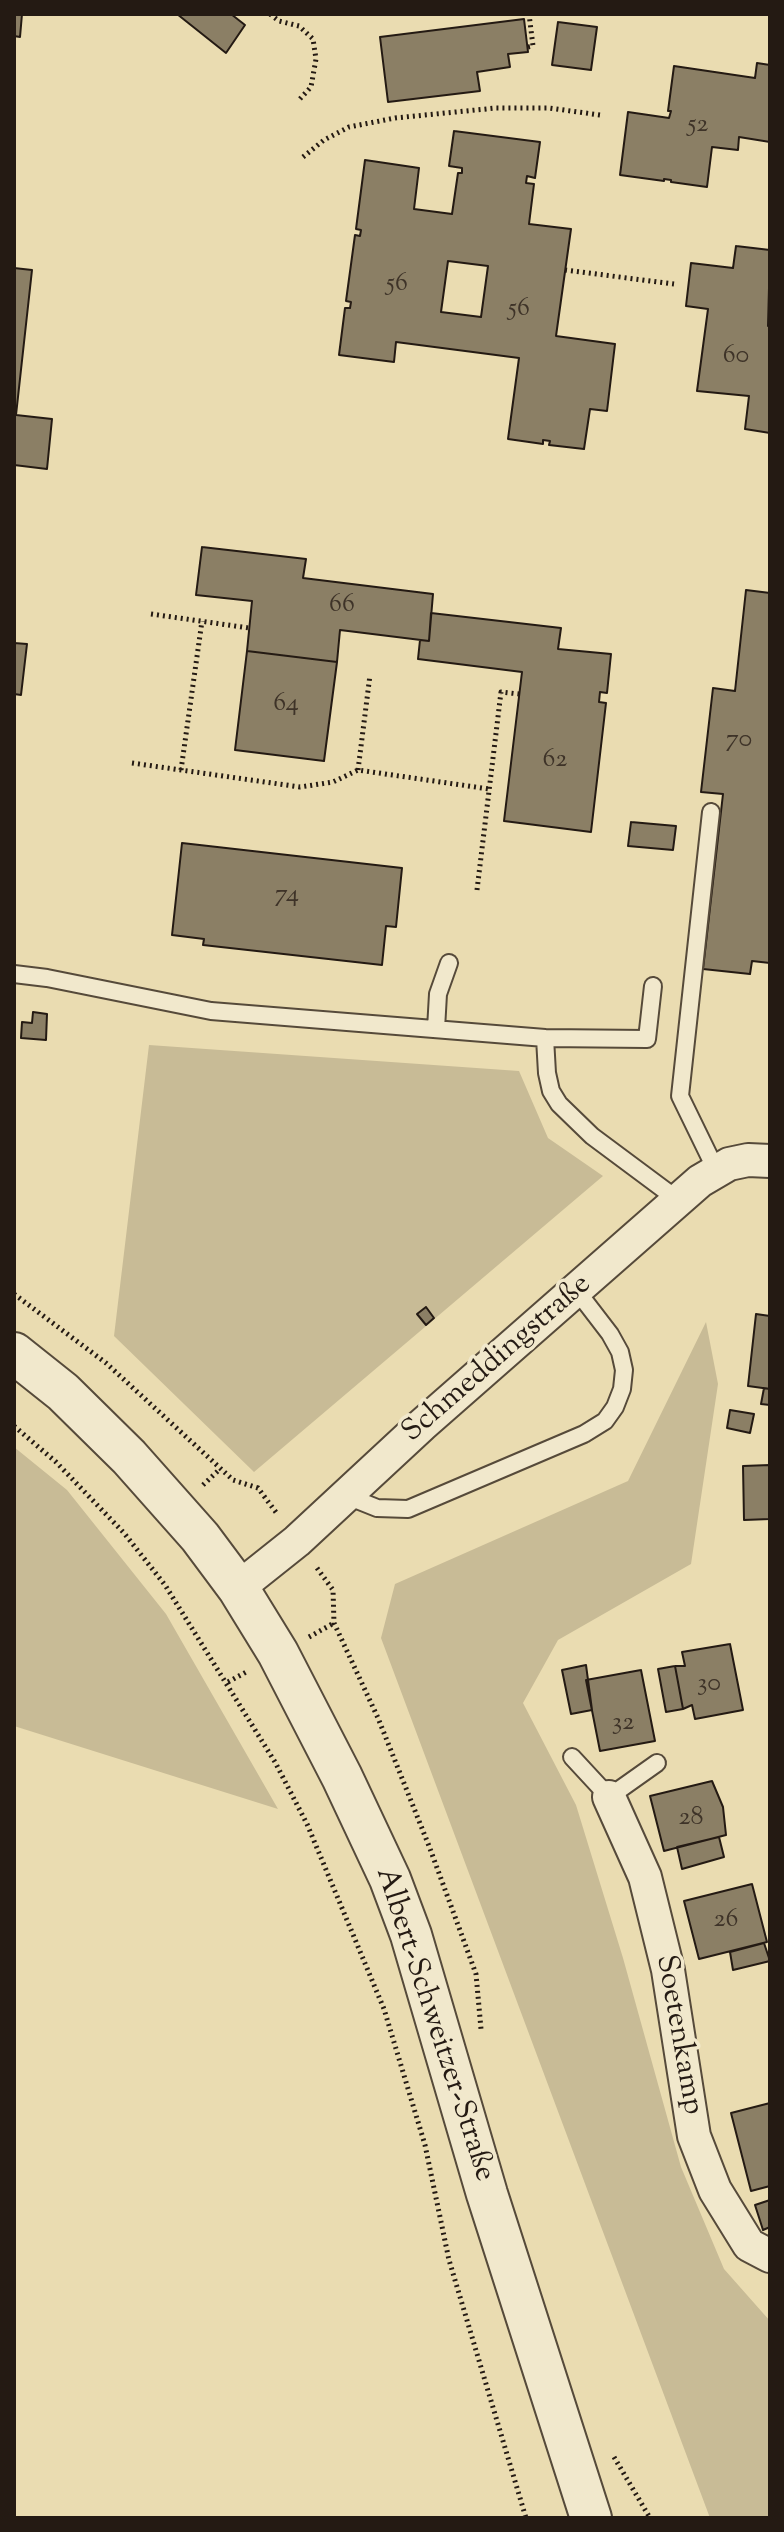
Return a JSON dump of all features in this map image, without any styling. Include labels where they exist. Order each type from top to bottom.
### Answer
[{"type":"street","name":"Schmeddingstraße","points":[[238,1588],[297,1541],[422,1425],[678,1200],[716,1170],[745,1161],[770,1161]]},
{"type":"street","name":"Albert-Schweitzer-Straße","points":[[14,1353],[63,1392],[177,1509],[238,1588],[278,1653],[317,1726],[390,1879],[411,1935],[487,2194],[591,2518]]},
{"type":"street","name":"Soetenkamp","points":[[609,1797],[645,1877],[668,1970],[694,2136],[715,2190],[749,2245],[770,2256]]},
{"type":"lane","points":[[711,812],[680,1096],[716,1170]]},
{"type":"lane","points":[[436,1029],[438,994],[449,963]]},
{"type":"lane","points":[[14,974],[211,1011],[545,1038],[647,1039],[653,986]]},
{"type":"lane","points":[[545,1038],[547,1073],[551,1091],[559,1104],[592,1136],[678,1200]]},
{"type":"lane","points":[[347,1496],[377,1508],[408,1509],[584,1434],[605,1421],[622,1389],[624,1370],[620,1352],[610,1334],[577,1291]]},
{"type":"lane","points":[[572,1757],[609,1797],[657,1763]]},
{"type":"path","points":[[270,14],[279,21],[299,26],[313,39],[316,59],[311,87],[298,101]]},
{"type":"path","points":[[528,47],[533,46],[529,14]]},
{"type":"path","points":[[303,157],[324,140],[349,127],[395,118],[496,108],[549,108],[600,115]]},
{"type":"path","points":[[565,270],[674,284]]},
{"type":"path","points":[[151,614],[249,628]]},
{"type":"path","points":[[181,770],[202,621]]},
{"type":"path","points":[[358,770],[370,675]]},
{"type":"path","points":[[477,890],[501,692],[519,694]]},
{"type":"path","points":[[132,763],[300,787],[333,782],[358,770],[489,789]]},
{"type":"path","points":[[14,1294],[106,1363],[233,1480],[258,1488],[333,1590],[334,1623]]},
{"type":"path","points":[[14,1426],[56,1462],[124,1533],[165,1585],[268,1749],[307,1824],[384,2009],[425,2145],[449,2260],[526,2518]]},
{"type":"shaded area","points":[[149,1045],[519,1071],[548,1138],[603,1176],[254,1472],[114,1336]]},
{"type":"shaded area","points":[[706,1322],[718,1384],[691,1564],[558,1640],[523,1703],[576,1805],[623,1958],[681,2167],[724,2269],[770,2321],[770,2518],[710,2518],[381,1638],[395,1584],[628,1481]]},
{"type":"shaded area","points":[[14,1447],[67,1490],[166,1614],[278,1809],[14,1726]]},
{"type":"building","points":[[14,14],[22,14],[20,37],[14,36]]},
{"type":"building","points":[[177,14],[231,14],[245,25],[226,53]]},
{"type":"building","points":[[524,19],[528,52],[508,54],[510,67],[477,72],[480,91],[388,102],[380,37]]},
{"type":"building","points":[[558,22],[597,27],[591,70],[552,65]]},
{"type":"building","points":[[757,63],[770,65],[770,142],[739,137],[738,150],[712,147],[707,187],[620,175],[628,112],[669,118],[674,66],[755,78]]},
{"type":"building","points":[[454,131],[540,142],[535,178],[527,176],[526,183],[534,184],[529,224],[571,229],[556,336],[615,344],[607,411],[590,409],[584,449],[549,445],[550,441],[543,440],[543,444],[508,439],[519,358],[396,342],[394,362],[339,355],[345,308],[350,308],[351,302],[346,301],[355,235],[360,236],[361,230],[356,229],[365,160],[419,168],[414,209],[452,214],[458,173],[462,173],[462,168],[449,166]],"holes":[[[448,261],[488,266],[481,317],[441,312]]]},
{"type":"building","points":[[736,246],[770,250],[770,433],[745,429],[749,396],[697,391],[708,309],[686,306],[691,263],[733,268]]},
{"type":"building","points":[[14,268],[32,270],[16,415],[52,419],[47,469],[14,465]]},
{"type":"building","points":[[202,547],[306,559],[303,578],[433,594],[429,641],[340,630],[337,662],[247,651],[252,601],[196,595]]},
{"type":"building","points":[[746,590],[770,593],[770,963],[752,961],[750,974],[703,969],[723,794],[701,792],[713,688],[735,691]]},
{"type":"building","points":[[431,613],[561,628],[558,649],[611,654],[607,693],[600,692],[599,702],[606,703],[591,832],[504,821],[522,672],[418,659],[420,640],[429,641]]},
{"type":"building","points":[[14,643],[27,644],[21,695],[14,694]]},
{"type":"building","points":[[247,651],[337,662],[324,761],[235,750]]},
{"type":"building","points":[[631,822],[676,826],[673,850],[628,846]]},
{"type":"building","points":[[182,843],[402,868],[396,927],[386,926],[382,965],[203,945],[204,939],[172,935]]},
{"type":"building","points":[[33,1012],[47,1014],[46,1040],[21,1038],[22,1022],[32,1023]]},
{"type":"building","points":[[426,1307],[434,1318],[426,1325],[417,1314]]},
{"type":"building","points":[[756,1314],[770,1316],[770,1389],[748,1386]]},
{"type":"building","points":[[764,1388],[770,1389],[770,1405],[761,1404]]},
{"type":"building","points":[[730,1410],[754,1414],[750,1433],[727,1428]]},
{"type":"building","points":[[770,1465],[770,1519],[744,1520],[743,1466]]},
{"type":"building","points":[[730,1644],[743,1710],[695,1719],[692,1705],[683,1709],[675,1666],[685,1666],[682,1652]]},
{"type":"building","points":[[586,1665],[592,1710],[571,1714],[562,1670]]},
{"type":"building","points":[[675,1666],[683,1709],[666,1712],[658,1669]]},
{"type":"building","points":[[641,1670],[655,1741],[600,1751],[586,1680]]},
{"type":"building","points":[[712,1781],[723,1807],[726,1835],[664,1851],[650,1796]]},
{"type":"building","points":[[719,1837],[724,1857],[682,1869],[677,1847]]},
{"type":"building","points":[[752,1884],[767,1942],[699,1959],[684,1901]]},
{"type":"building","points":[[764,1943],[770,1961],[733,1970],[730,1952]]},
{"type":"building","points":[[770,2103],[770,2186],[751,2191],[731,2113]]},
{"type":"building","points":[[770,2200],[770,2227],[763,2230],[755,2205]]}]
